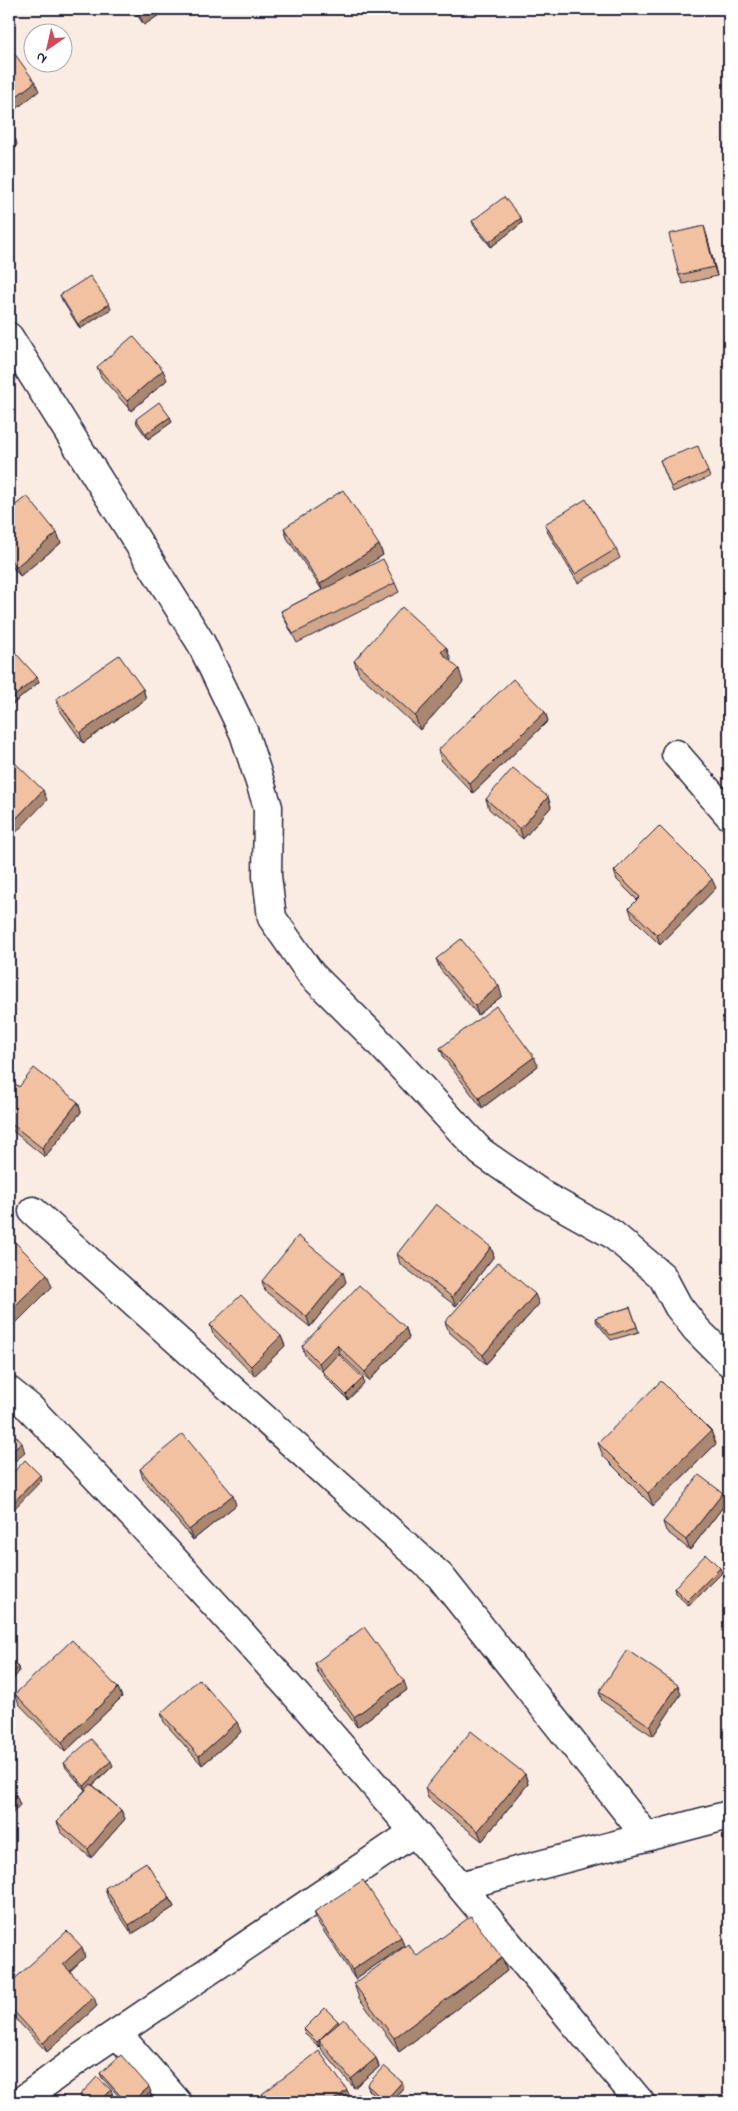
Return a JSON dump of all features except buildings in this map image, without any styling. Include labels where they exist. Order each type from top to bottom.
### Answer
[{"type":"street","points":[[9,337],[201,643],[244,733],[268,807],[266,876],[272,918],[311,974],[481,1152],[546,1197],[612,1234],[662,1276],[684,1314],[729,1362]]},
{"type":"street","points":[[676,754],[729,815]]},
{"type":"street","points":[[33,1211],[440,1576],[646,1837]]},
{"type":"street","points":[[9,1392],[30,1408],[165,1550],[414,1832],[640,2102]]},
{"type":"street","points":[[460,1886],[729,1815]]},
{"type":"street","points":[[20,2102],[117,2033],[414,1832]]},
{"type":"street","points":[[117,2033],[177,2102]]}]
